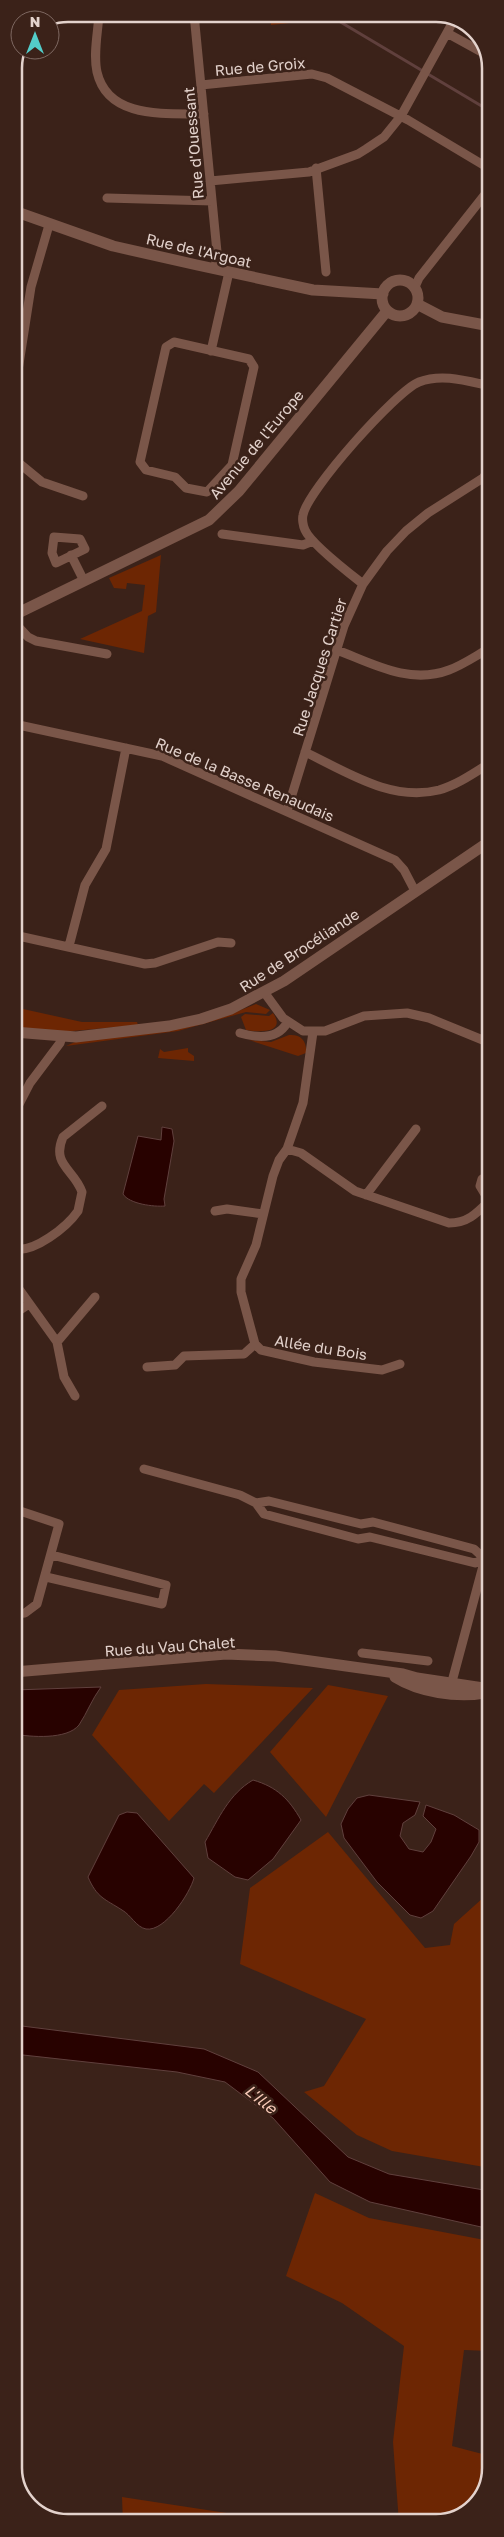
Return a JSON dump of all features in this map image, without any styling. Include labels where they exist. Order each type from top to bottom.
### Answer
[{"type":"street","points":[[99,22],[97,72],[101,82],[111,95],[130,109],[143,112],[204,114]]},
{"type":"street","name":"Rue d'Ouessant","points":[[195,22],[217,252],[215,269]]},
{"type":"street","points":[[210,181],[309,172],[358,154],[384,137],[401,116],[451,25]]},
{"type":"street","points":[[447,32],[478,50]]},
{"type":"street","name":"Rue de Groix","points":[[201,85],[312,74],[327,78],[367,96],[482,164]]},
{"type":"street","points":[[316,168],[326,272]]},
{"type":"street","points":[[107,198],[212,202]]},
{"type":"street","points":[[415,287],[419,278],[482,198]]},
{"type":"street","name":"Rue de l'Argoat","points":[[22,214],[113,246],[215,269],[313,290],[382,294]]},
{"type":"street","points":[[22,345],[31,287],[49,225]]},
{"type":"street","points":[[211,351],[229,272]]},
{"type":"street","points":[[394,281],[405,281],[415,287],[417,304],[414,309],[404,315],[388,311],[384,306],[382,294],[389,284],[394,281]]},
{"type":"street","points":[[417,304],[442,317],[482,324]]},
{"type":"street","name":"Avenue de l'Europe","points":[[22,611],[193,530],[222,509],[388,311]]},
{"type":"street","points":[[174,342],[211,351],[249,359],[254,367],[232,465],[206,492],[186,488],[175,477],[146,470],[140,462],[166,347],[174,342]]},
{"type":"street","points":[[362,584],[313,540],[305,530],[303,514],[308,503],[327,476],[400,394],[418,382],[432,378],[459,379],[482,384]]},
{"type":"street","points":[[22,466],[42,482],[83,496]]},
{"type":"street","name":"Rue Jacques Cartier","points":[[287,812],[344,626],[362,584],[387,551],[406,531],[428,513],[482,478]]},
{"type":"street","points":[[222,534],[302,545],[313,540]]},
{"type":"street","points":[[71,555],[84,581]]},
{"type":"street","points":[[22,631],[28,638],[36,641],[108,654]]},
{"type":"street","points":[[337,650],[398,674],[417,676],[451,669],[482,652]]},
{"type":"street","name":"Rue de la Basse Renaudais","points":[[22,726],[162,756],[395,860],[404,870],[415,891]]},
{"type":"street","points":[[70,946],[86,885],[106,849],[126,748]]},
{"type":"street","points":[[305,752],[390,791],[439,790],[482,767]]},
{"type":"street","name":"Rue de Brocéliande","points":[[22,1033],[62,1037],[159,1027],[193,1021],[231,1009],[264,992],[482,845]]},
{"type":"street","points":[[22,937],[145,964],[155,963],[218,942],[231,943]]},
{"type":"street","points":[[264,992],[287,1023],[297,1029],[313,1032],[325,1031],[364,1016],[408,1013],[429,1018],[482,1040]]},
{"type":"street","points":[[240,1033],[258,1037],[274,1035],[287,1023]]},
{"type":"street","name":"Allée du Bois","points":[[313,1032],[307,1084],[287,1149],[279,1160],[273,1176],[256,1245],[240,1285],[255,1344],[269,1353],[314,1362],[382,1370],[400,1364]]},
{"type":"street","points":[[22,1098],[30,1084],[60,1043],[62,1037]]},
{"type":"street","points":[[22,1251],[38,1245],[78,1211],[82,1192],[60,1160],[60,1144],[63,1137],[102,1106]]},
{"type":"street","points":[[366,1195],[416,1129]]},
{"type":"street","points":[[287,1149],[301,1153],[347,1186],[366,1195],[449,1223],[460,1223],[470,1219],[482,1208]]},
{"type":"street","points":[[214,1211],[227,1209],[263,1214]]},
{"type":"street","points":[[22,1294],[57,1342],[64,1377],[75,1396]]},
{"type":"street","points":[[57,1342],[95,1297]]},
{"type":"street","points":[[22,1309],[29,1304]]},
{"type":"street","points":[[148,1367],[176,1365],[184,1356],[244,1354],[255,1344]]},
{"type":"street","points":[[144,1470],[240,1495],[256,1503],[264,1514],[358,1539],[370,1538],[475,1563],[482,1560]]},
{"type":"street","points":[[256,1503],[269,1501],[362,1524],[373,1522],[474,1549],[482,1556]]},
{"type":"street","points":[[22,1512],[59,1524],[46,1577],[36,1604],[22,1613]]},
{"type":"street","points":[[370,1538],[373,1522]]},
{"type":"street","points":[[46,1577],[162,1604],[166,1585],[52,1555]]},
{"type":"street","points":[[451,1688],[482,1570]]},
{"type":"street","points":[[362,1653],[428,1661]]},
{"type":"street","name":"Rue du Vau Chalet","points":[[22,1671],[226,1654],[275,1656],[388,1672],[414,1686],[451,1688],[467,1696],[482,1693]]},
{"type":"street","points":[[388,1656],[388,1672]]},
{"type":"shaded area","points":[[271,23],[293,23],[271,25]]},
{"type":"shaded area","points":[[161,555],[156,612],[148,616],[144,653],[80,639],[142,611],[145,585],[127,583],[126,589],[114,588],[109,578]]},
{"type":"shaded area","points":[[256,1004],[270,1010],[266,1014],[246,1012],[178,1031],[66,1046],[75,1042],[223,1017]]},
{"type":"shaded area","points":[[22,1009],[82,1022],[137,1022],[138,1025],[62,1032],[22,1028]]},
{"type":"shaded area","points":[[273,1013],[276,1025],[274,1028],[264,1031],[246,1030],[241,1017],[245,1014],[269,1016]]},
{"type":"shaded area","points":[[289,1035],[302,1039],[306,1053],[298,1056],[249,1040],[271,1042]]},
{"type":"shaded area","points":[[188,1048],[188,1052],[194,1056],[194,1061],[158,1058],[160,1049],[164,1052]]},
{"type":"shaded area","points":[[206,1684],[313,1688],[214,1793],[204,1784],[169,1821],[92,1735],[119,1690]]},
{"type":"shaded area","points":[[328,1685],[388,1696],[326,1817],[270,1752]]},
{"type":"shaded area","points":[[328,1832],[425,1948],[450,1945],[454,1924],[482,1899],[482,2167],[392,2151],[357,2135],[304,2092],[324,2086],[366,2019],[240,1964],[250,1888]]},
{"type":"shaded area","points":[[315,2193],[369,2218],[482,2239],[482,2351],[464,2350],[452,2446],[482,2454],[481,2478],[474,2494],[464,2505],[456,2510],[442,2514],[398,2514],[393,2442],[404,2346],[342,2303],[286,2276]]},
{"type":"shaded area","points":[[122,2497],[232,2514],[123,2514]]},
{"type":"water","points":[[162,1127],[172,1129],[174,1141],[164,1199],[165,1206],[136,1202],[123,1194],[138,1136],[161,1140]]},
{"type":"water","points":[[101,1687],[79,1725],[66,1733],[48,1736],[22,1735],[22,1690]]},
{"type":"water","points":[[253,1780],[276,1790],[292,1806],[301,1820],[273,1859],[248,1880],[235,1877],[208,1858],[205,1842],[231,1799]]},
{"type":"water","points":[[369,1795],[420,1802],[415,1815],[403,1823],[400,1836],[409,1849],[423,1852],[431,1842],[436,1829],[423,1816],[426,1805],[454,1815],[479,1830],[479,1842],[471,1856],[433,1911],[421,1918],[410,1915],[377,1882],[344,1838],[341,1824],[348,1809],[357,1798]]},
{"type":"water","points":[[127,1812],[137,1813],[194,1878],[192,1885],[176,1910],[161,1924],[153,1928],[142,1928],[125,1912],[102,1897],[88,1877],[119,1815]]},
{"type":"water","name":"L'Ille","points":[[22,2026],[204,2049],[258,2072],[348,2157],[389,2174],[482,2190],[482,2227],[370,2202],[330,2182],[273,2118],[225,2082],[177,2072],[22,2055]]},
{"type":"waterway","points":[[342,23],[482,106]]}]
